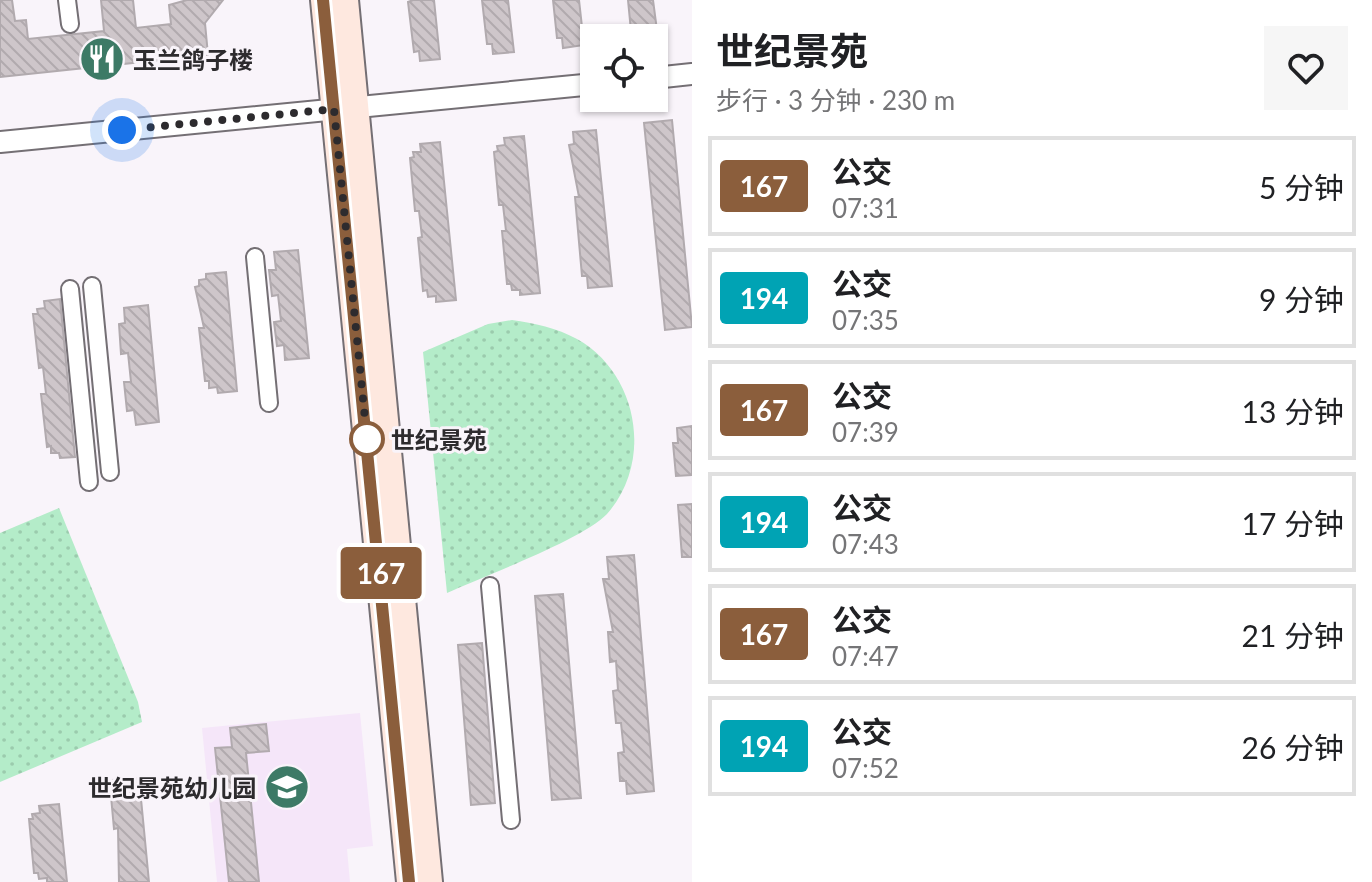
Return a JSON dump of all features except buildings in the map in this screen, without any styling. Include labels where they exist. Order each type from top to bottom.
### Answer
[{"type":"main road","points":[[323,0],[345,108],[430,882]]},
{"type":"main road","points":[[346,0],[345,108],[409,882]]},
{"type":"street","points":[[67,0],[70,24]]},
{"type":"street","points":[[668,77],[692,74]]},
{"type":"street","points":[[0,142],[580,85]]},
{"type":"street","points":[[255,257],[269,403]]},
{"type":"street","points":[[92,286],[110,472]]},
{"type":"street","points":[[70,289],[89,482]]},
{"type":"street","points":[[490,586],[511,820]]},
{"type":"shaded area","name":"世纪景苑幼儿园","points":[[360,713],[373,846],[347,849],[350,882],[217,882],[202,728]]},
{"type":"green space","points":[[512,320],[545,326],[577,339],[598,354],[614,373],[626,395],[632,419],[634,444],[631,469],[622,493],[607,514],[594,524],[555,546],[447,593],[423,352],[488,324]]},
{"type":"green space","points":[[59,508],[138,702],[142,722],[0,782],[0,533]]},
{"type":"bus line","name":"167","points":[[323,0],[409,882]]},
{"type":"place","name":"玉兰鸽子楼","points":[[102,59]]},
{"type":"place","name":"世纪景苑","points":[[367,439]]},
{"type":"place","name":"世纪景苑幼儿园","points":[[287,787]]},
{"type":"route","points":[[122,130],[334,109],[367,439]]}]
